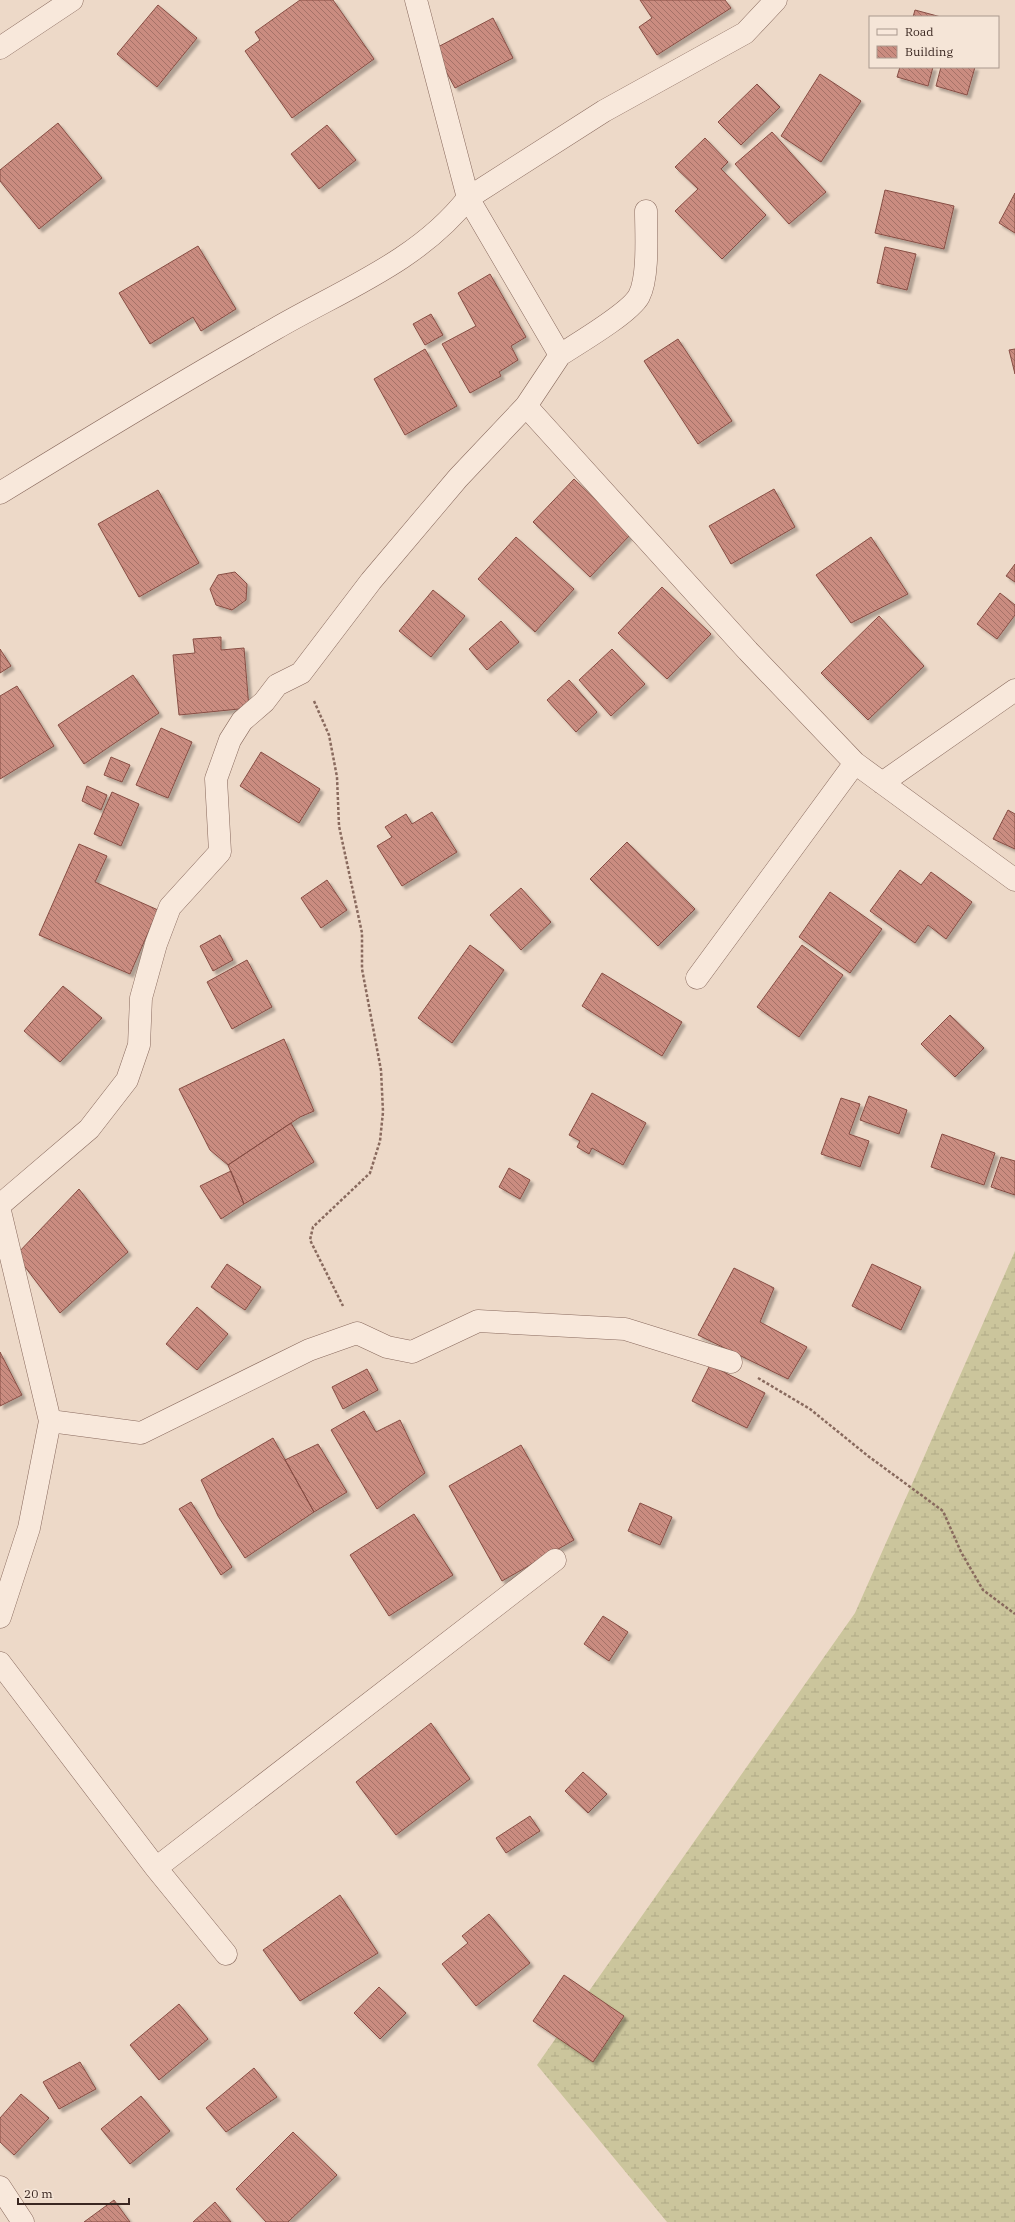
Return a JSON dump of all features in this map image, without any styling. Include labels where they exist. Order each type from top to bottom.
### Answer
[{"type":"street","points":[[0,48],[72,0]]},
{"type":"street","points":[[416,0],[468,198],[560,355]]},
{"type":"street","points":[[0,493],[173,388],[277,328],[378,274],[413,251],[452,219],[468,198],[604,111],[745,33],[776,0]]},
{"type":"street","points":[[0,1205],[89,1129],[127,1080],[139,1045],[142,998],[156,944],[170,907],[220,852],[216,778],[230,740],[242,721],[264,702],[277,684],[301,673],[376,575],[458,478],[526,406],[560,355],[610,322],[639,297],[645,267],[646,211]]},
{"type":"street","points":[[526,406],[748,651],[855,764],[1015,880]]},
{"type":"street","points":[[882,783],[1015,690]]},
{"type":"street","points":[[697,978],[855,764]]},
{"type":"street","points":[[0,1211],[50,1421],[29,1528],[0,1617]]},
{"type":"street","points":[[50,1421],[141,1433],[310,1350],[357,1333],[387,1347],[412,1352],[478,1321],[625,1329],[731,1362]]},
{"type":"street","points":[[156,1868],[555,1560]]},
{"type":"street","points":[[0,1663],[156,1868],[226,1954]]},
{"type":"street","points":[[0,2187],[24,2222]]},
{"type":"path","points":[[301,673],[329,735],[337,778],[339,826],[362,934],[362,969],[382,1070],[383,1112],[380,1141],[370,1173],[313,1227],[310,1240],[357,1333]]},
{"type":"path","points":[[731,1362],[810,1409],[868,1456],[943,1511],[961,1552],[982,1590],[1015,1614]]},
{"type":"green space","points":[[1015,1251],[1015,2222],[667,2222],[537,2065],[855,1613]]},
{"type":"building","points":[[300,0],[333,0],[374,59],[292,118],[245,51],[260,40],[255,32]]},
{"type":"building","points":[[640,0],[725,0],[731,8],[657,55],[639,27],[652,18]]},
{"type":"building","points":[[158,5],[197,38],[157,87],[117,54]]},
{"type":"building","points":[[915,10],[937,16],[913,16]]},
{"type":"building","points":[[493,18],[513,58],[455,88],[434,49]]},
{"type":"building","points":[[900,68],[933,68],[928,86],[897,77]]},
{"type":"building","points":[[941,68],[975,68],[967,95],[936,86]]},
{"type":"building","points":[[820,74],[861,101],[821,162],[781,136]]},
{"type":"building","points":[[757,84],[780,107],[741,145],[718,122]]},
{"type":"building","points":[[58,123],[102,178],[39,229],[0,181],[0,170]]},
{"type":"building","points":[[327,125],[356,160],[319,189],[291,154]]},
{"type":"building","points":[[772,132],[826,192],[789,224],[735,164]]},
{"type":"building","points":[[705,138],[728,162],[721,169],[766,215],[722,259],[675,211],[698,189],[675,167]]},
{"type":"building","points":[[885,190],[954,206],[944,249],[875,233]]},
{"type":"building","points":[[1015,193],[1015,233],[999,223]]},
{"type":"building","points":[[198,246],[236,309],[201,331],[193,317],[150,344],[119,293]]},
{"type":"building","points":[[885,247],[916,254],[907,290],[877,283]]},
{"type":"building","points":[[490,274],[526,337],[511,346],[518,360],[499,372],[501,376],[470,393],[442,344],[476,326],[458,293]]},
{"type":"building","points":[[431,314],[443,335],[425,345],[413,324]]},
{"type":"building","points":[[678,339],[732,421],[698,444],[644,361]]},
{"type":"building","points":[[425,349],[457,406],[405,435],[374,379]]},
{"type":"building","points":[[1015,349],[1015,374],[1009,350]]},
{"type":"building","points":[[574,479],[631,534],[590,577],[533,522]]},
{"type":"building","points":[[774,489],[795,527],[731,564],[709,526]]},
{"type":"building","points":[[158,490],[199,563],[139,597],[98,524]]},
{"type":"building","points":[[516,537],[574,589],[535,632],[478,579]]},
{"type":"building","points":[[871,537],[908,594],[851,623],[816,575]]},
{"type":"building","points":[[1015,564],[1015,582],[1006,576]]},
{"type":"building","points":[[235,572],[247,584],[246,600],[232,610],[216,605],[210,589],[218,575]]},
{"type":"building","points":[[662,587],[711,634],[667,679],[618,633]]},
{"type":"building","points":[[433,590],[465,616],[431,657],[399,631]]},
{"type":"building","points":[[1000,593],[1015,605],[1015,615],[997,639],[977,624]]},
{"type":"building","points":[[879,616],[924,666],[868,720],[821,673]]},
{"type":"building","points":[[501,621],[519,642],[487,670],[469,649]]},
{"type":"building","points":[[221,637],[221,650],[244,648],[249,708],[179,715],[173,655],[195,653],[193,639]]},
{"type":"building","points":[[0,649],[11,666],[0,673]]},
{"type":"building","points":[[612,649],[645,684],[611,716],[579,680]]},
{"type":"building","points":[[133,675],[159,713],[84,764],[58,725]]},
{"type":"building","points":[[569,680],[597,712],[576,732],[547,700]]},
{"type":"building","points":[[17,686],[54,746],[0,779],[0,696]]},
{"type":"building","points":[[161,728],[192,742],[168,798],[136,785]]},
{"type":"building","points":[[261,752],[320,789],[299,823],[240,786]]},
{"type":"building","points":[[111,757],[130,765],[122,782],[104,775]]},
{"type":"building","points":[[87,786],[107,795],[101,810],[82,801]]},
{"type":"building","points":[[112,792],[139,804],[121,846],[94,834]]},
{"type":"building","points":[[1008,810],[1015,814],[1015,849],[993,839]]},
{"type":"building","points":[[432,812],[457,852],[402,886],[377,846],[392,837],[385,827],[406,814],[412,824]]},
{"type":"building","points":[[627,842],[695,909],[658,946],[590,879]]},
{"type":"building","points":[[79,844],[107,856],[95,882],[158,910],[130,974],[39,935]]},
{"type":"building","points":[[900,870],[921,885],[931,872],[972,902],[946,939],[928,925],[915,943],[870,911]]},
{"type":"building","points":[[327,880],[347,910],[321,928],[301,898]]},
{"type":"building","points":[[521,888],[551,922],[521,950],[490,915]]},
{"type":"building","points":[[830,892],[882,929],[850,973],[799,937]]},
{"type":"building","points":[[220,935],[233,960],[213,971],[200,946]]},
{"type":"building","points":[[470,945],[504,970],[452,1043],[418,1018]]},
{"type":"building","points":[[802,945],[843,975],[799,1037],[757,1007]]},
{"type":"building","points":[[247,960],[272,1007],[232,1029],[207,982]]},
{"type":"building","points":[[602,973],[682,1022],[662,1056],[582,1006]]},
{"type":"building","points":[[63,986],[102,1018],[60,1062],[24,1031]]},
{"type":"building","points":[[950,1015],[984,1048],[955,1077],[921,1044]]},
{"type":"building","points":[[284,1039],[314,1111],[300,1117],[228,1165],[210,1150],[179,1089]]},
{"type":"building","points":[[592,1093],[646,1123],[623,1165],[592,1148],[589,1154],[577,1147],[580,1141],[569,1135]]},
{"type":"building","points":[[869,1096],[907,1110],[899,1134],[860,1120]]},
{"type":"building","points":[[841,1098],[860,1104],[849,1134],[869,1141],[860,1167],[821,1154]]},
{"type":"building","points":[[291,1123],[314,1162],[244,1204],[228,1165]]},
{"type":"building","points":[[942,1134],[995,1153],[984,1185],[931,1167]]},
{"type":"building","points":[[1001,1157],[1015,1161],[1015,1195],[991,1187]]},
{"type":"building","points":[[509,1168],[530,1180],[520,1199],[499,1187]]},
{"type":"building","points":[[231,1171],[244,1204],[221,1219],[200,1186]]},
{"type":"building","points":[[79,1189],[128,1252],[60,1313],[16,1255]]},
{"type":"building","points":[[227,1264],[261,1287],[245,1310],[211,1287]]},
{"type":"building","points":[[872,1264],[921,1287],[901,1330],[852,1306]]},
{"type":"building","points":[[734,1268],[774,1288],[760,1322],[807,1347],[788,1379],[698,1335]]},
{"type":"building","points":[[197,1307],[228,1334],[197,1370],[166,1344]]},
{"type":"building","points":[[0,1352],[22,1395],[0,1406]]},
{"type":"building","points":[[710,1365],[765,1393],[747,1428],[692,1401]]},
{"type":"building","points":[[367,1369],[378,1390],[343,1409],[332,1387]]},
{"type":"building","points":[[364,1411],[376,1432],[400,1420],[425,1473],[377,1509],[331,1430]]},
{"type":"building","points":[[273,1438],[314,1512],[245,1558],[218,1516],[201,1480]]},
{"type":"building","points":[[318,1444],[347,1492],[314,1512],[285,1460]]},
{"type":"building","points":[[521,1445],[574,1540],[502,1581],[449,1486]]},
{"type":"building","points":[[191,1502],[232,1567],[221,1575],[179,1509]]},
{"type":"building","points":[[640,1503],[672,1517],[660,1545],[628,1531]]},
{"type":"building","points":[[414,1514],[453,1575],[389,1616],[350,1555]]},
{"type":"building","points":[[603,1616],[628,1632],[609,1661],[584,1644]]},
{"type":"building","points":[[431,1723],[470,1779],[396,1835],[356,1782]]},
{"type":"building","points":[[583,1772],[607,1794],[588,1813],[565,1791]]},
{"type":"building","points":[[530,1816],[540,1831],[506,1853],[496,1838]]},
{"type":"building","points":[[340,1895],[378,1953],[300,2001],[263,1950]]},
{"type":"building","points":[[489,1914],[530,1963],[476,2006],[442,1964],[468,1943],[462,1936]]},
{"type":"building","points":[[564,1975],[624,2016],[593,2062],[533,2021]]},
{"type":"building","points":[[379,1987],[406,2013],[380,2039],[354,2013]]},
{"type":"building","points":[[179,2004],[208,2039],[159,2080],[130,2045]]},
{"type":"building","points":[[80,2062],[96,2089],[59,2109],[43,2082]]},
{"type":"building","points":[[254,2068],[277,2097],[226,2132],[206,2108]]},
{"type":"building","points":[[21,2094],[49,2118],[14,2155],[0,2142],[0,2118]]},
{"type":"building","points":[[141,2096],[170,2131],[130,2164],[101,2129]]},
{"type":"building","points":[[293,2132],[337,2175],[288,2222],[266,2222],[236,2189]]},
{"type":"building","points":[[114,2200],[130,2222],[84,2222]]},
{"type":"building","points":[[215,2202],[231,2222],[193,2222]]}]
